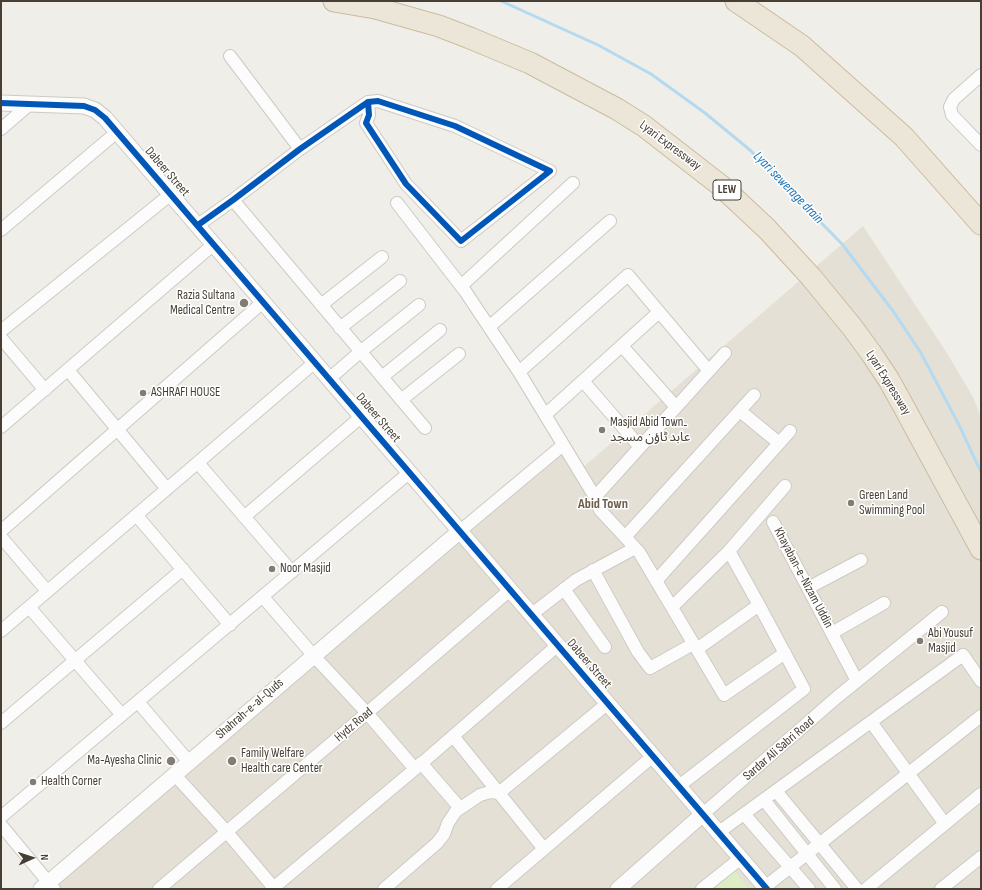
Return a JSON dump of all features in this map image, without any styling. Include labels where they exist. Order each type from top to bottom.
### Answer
[{"type":"highway","name":"Lyari Expressway","points":[[334,1],[375,8],[439,26],[530,63],[617,108],[644,126],[720,185],[767,229],[811,277],[871,353],[889,380],[981,548]]},
{"type":"highway","points":[[736,1],[802,46],[904,137],[981,224]]},
{"type":"street","points":[[230,56],[300,149]]},
{"type":"street","points":[[981,75],[954,100],[950,107],[952,115],[981,145]]},
{"type":"street","points":[[198,225],[300,149],[368,102],[378,101],[455,126],[550,171],[461,241],[406,184],[366,123],[369,115],[368,102]]},
{"type":"street","name":"Dabeer Street","points":[[1,103],[84,106],[95,110],[106,118],[314,363],[362,416],[766,888]]},
{"type":"street","points":[[1,130],[30,104]]},
{"type":"street","points":[[1,230],[117,132]]},
{"type":"street","points":[[461,286],[573,183]]},
{"type":"street","points":[[1,331],[171,194]]},
{"type":"street","points":[[233,200],[425,428]]},
{"type":"street","points":[[398,203],[461,286],[519,372],[595,497],[600,510],[636,548],[724,695],[785,654]]},
{"type":"street","points":[[489,327],[610,221]]},
{"type":"street","points":[[1,427],[214,244]]},
{"type":"street","points":[[321,305],[382,257]]},
{"type":"street","points":[[519,372],[628,275],[709,371]]},
{"type":"street","points":[[340,328],[400,281]]},
{"type":"street","points":[[1,531],[263,302]]},
{"type":"street","points":[[329,379],[419,304]]},
{"type":"street","points":[[545,415],[660,312]]},
{"type":"street","points":[[382,377],[440,330]]},
{"type":"street","points":[[1,338],[45,390]]},
{"type":"street","points":[[622,346],[676,407]]},
{"type":"street","points":[[595,497],[725,353]]},
{"type":"street","points":[[401,400],[459,354]]},
{"type":"street","points":[[1,631],[314,363]]},
{"type":"street","points":[[68,370],[168,489]]},
{"type":"street","points":[[583,381],[640,447]]},
{"type":"street","points":[[625,537],[754,395]]},
{"type":"street","points":[[740,411],[779,443]]},
{"type":"street","points":[[244,517],[362,416]]},
{"type":"street","points":[[656,581],[790,431]]},
{"type":"street","points":[[460,531],[563,445]]},
{"type":"street","points":[[198,463],[292,572]]},
{"type":"street","points":[[1,817],[410,472]]},
{"type":"street","points":[[672,607],[728,551],[785,486]]},
{"type":"street","points":[[137,516],[230,624]]},
{"type":"street","name":"Khayaban-e-Nizam Uddin","points":[[773,522],[857,681]]},
{"type":"street","name":"Shahrah-e-al-Quds","points":[[48,887],[174,774],[460,531]]},
{"type":"street","points":[[1,537],[47,591]]},
{"type":"street","points":[[532,614],[576,580],[636,548]]},
{"type":"street","points":[[679,786],[804,689],[728,551]]},
{"type":"street","points":[[808,588],[861,560]]},
{"type":"street","points":[[1,723],[183,569]]},
{"type":"street","points":[[593,570],[638,652],[650,668],[695,646],[759,605]]},
{"type":"street","points":[[564,589],[605,647]]},
{"type":"street","name":"Hydz Road","points":[[159,889],[510,590]]},
{"type":"street","points":[[263,597],[313,655],[367,713],[460,808]]},
{"type":"street","name":"Khayaban-e-Nizam Uddin","points":[[832,633],[884,603]]},
{"type":"street","points":[[29,607],[122,715]]},
{"type":"street","name":"Sardar Ali Sabri Road","points":[[618,889],[857,681],[942,612]]},
{"type":"street","points":[[174,774],[226,831],[273,888],[418,766],[558,645]]},
{"type":"street","points":[[719,832],[963,655],[981,681]]},
{"type":"street","points":[[138,702],[189,762]]},
{"type":"street","points":[[384,889],[437,843],[444,834],[448,823],[456,811],[480,795],[490,792],[499,793],[608,703]]},
{"type":"street","points":[[766,888],[790,867],[981,716]]},
{"type":"street","points":[[871,722],[945,824]]},
{"type":"street","points":[[453,736],[544,849]]},
{"type":"street","points":[[505,887],[544,849],[653,756]]},
{"type":"street","points":[[776,791],[857,889]]},
{"type":"street","points":[[866,889],[981,794]]},
{"type":"street","points":[[764,800],[835,889]]},
{"type":"street","points":[[744,814],[809,889]]},
{"type":"street","points":[[1,825],[48,887]]},
{"type":"street","points":[[941,889],[981,857]]},
{"type":"street","points":[[702,889],[741,858]]},
{"type":"shaded area","points":[[863,226],[945,350],[973,397],[981,417],[981,889],[53,889],[561,445],[581,469]]},
{"type":"green space","points":[[732,868],[749,889],[707,889]]},
{"type":"waterway","name":"Lyari sewerage drain","points":[[501,1],[598,45],[651,74],[705,113],[750,150],[842,244],[893,311],[921,353],[959,425],[981,472]]},
{"type":"cycle path","points":[[198,225],[300,149],[368,102],[378,101],[455,126],[550,171],[461,241],[406,184],[366,123],[369,115],[368,102]]},
{"type":"cycle path","points":[[1,103],[84,106],[95,110],[105,118],[767,889]]},
{"type":"place","name":"Razia Sultana Medical Centre","points":[[244,303]]},
{"type":"place","name":"ASHRAFI HOUSE","points":[[143,393]]},
{"type":"place","name":"Masjid Abid Town۔ عابد ٹاؤن مسجد","points":[[602,430]]},
{"type":"place","name":"Green Land Swimming Pool","points":[[851,503]]},
{"type":"place","name":"Noor Masjid","points":[[272,569]]},
{"type":"place","name":"Abi Yousuf Masjid","points":[[920,641]]},
{"type":"place","name":"Ma-Ayesha Clinic","points":[[171,761]]},
{"type":"place","name":"Family Welfare Health care Center","points":[[232,761]]},
{"type":"place","name":"Health Corner","points":[[33,782]]},
{"type":"district","name":"Abid Town","points":[[603,504]]}]
